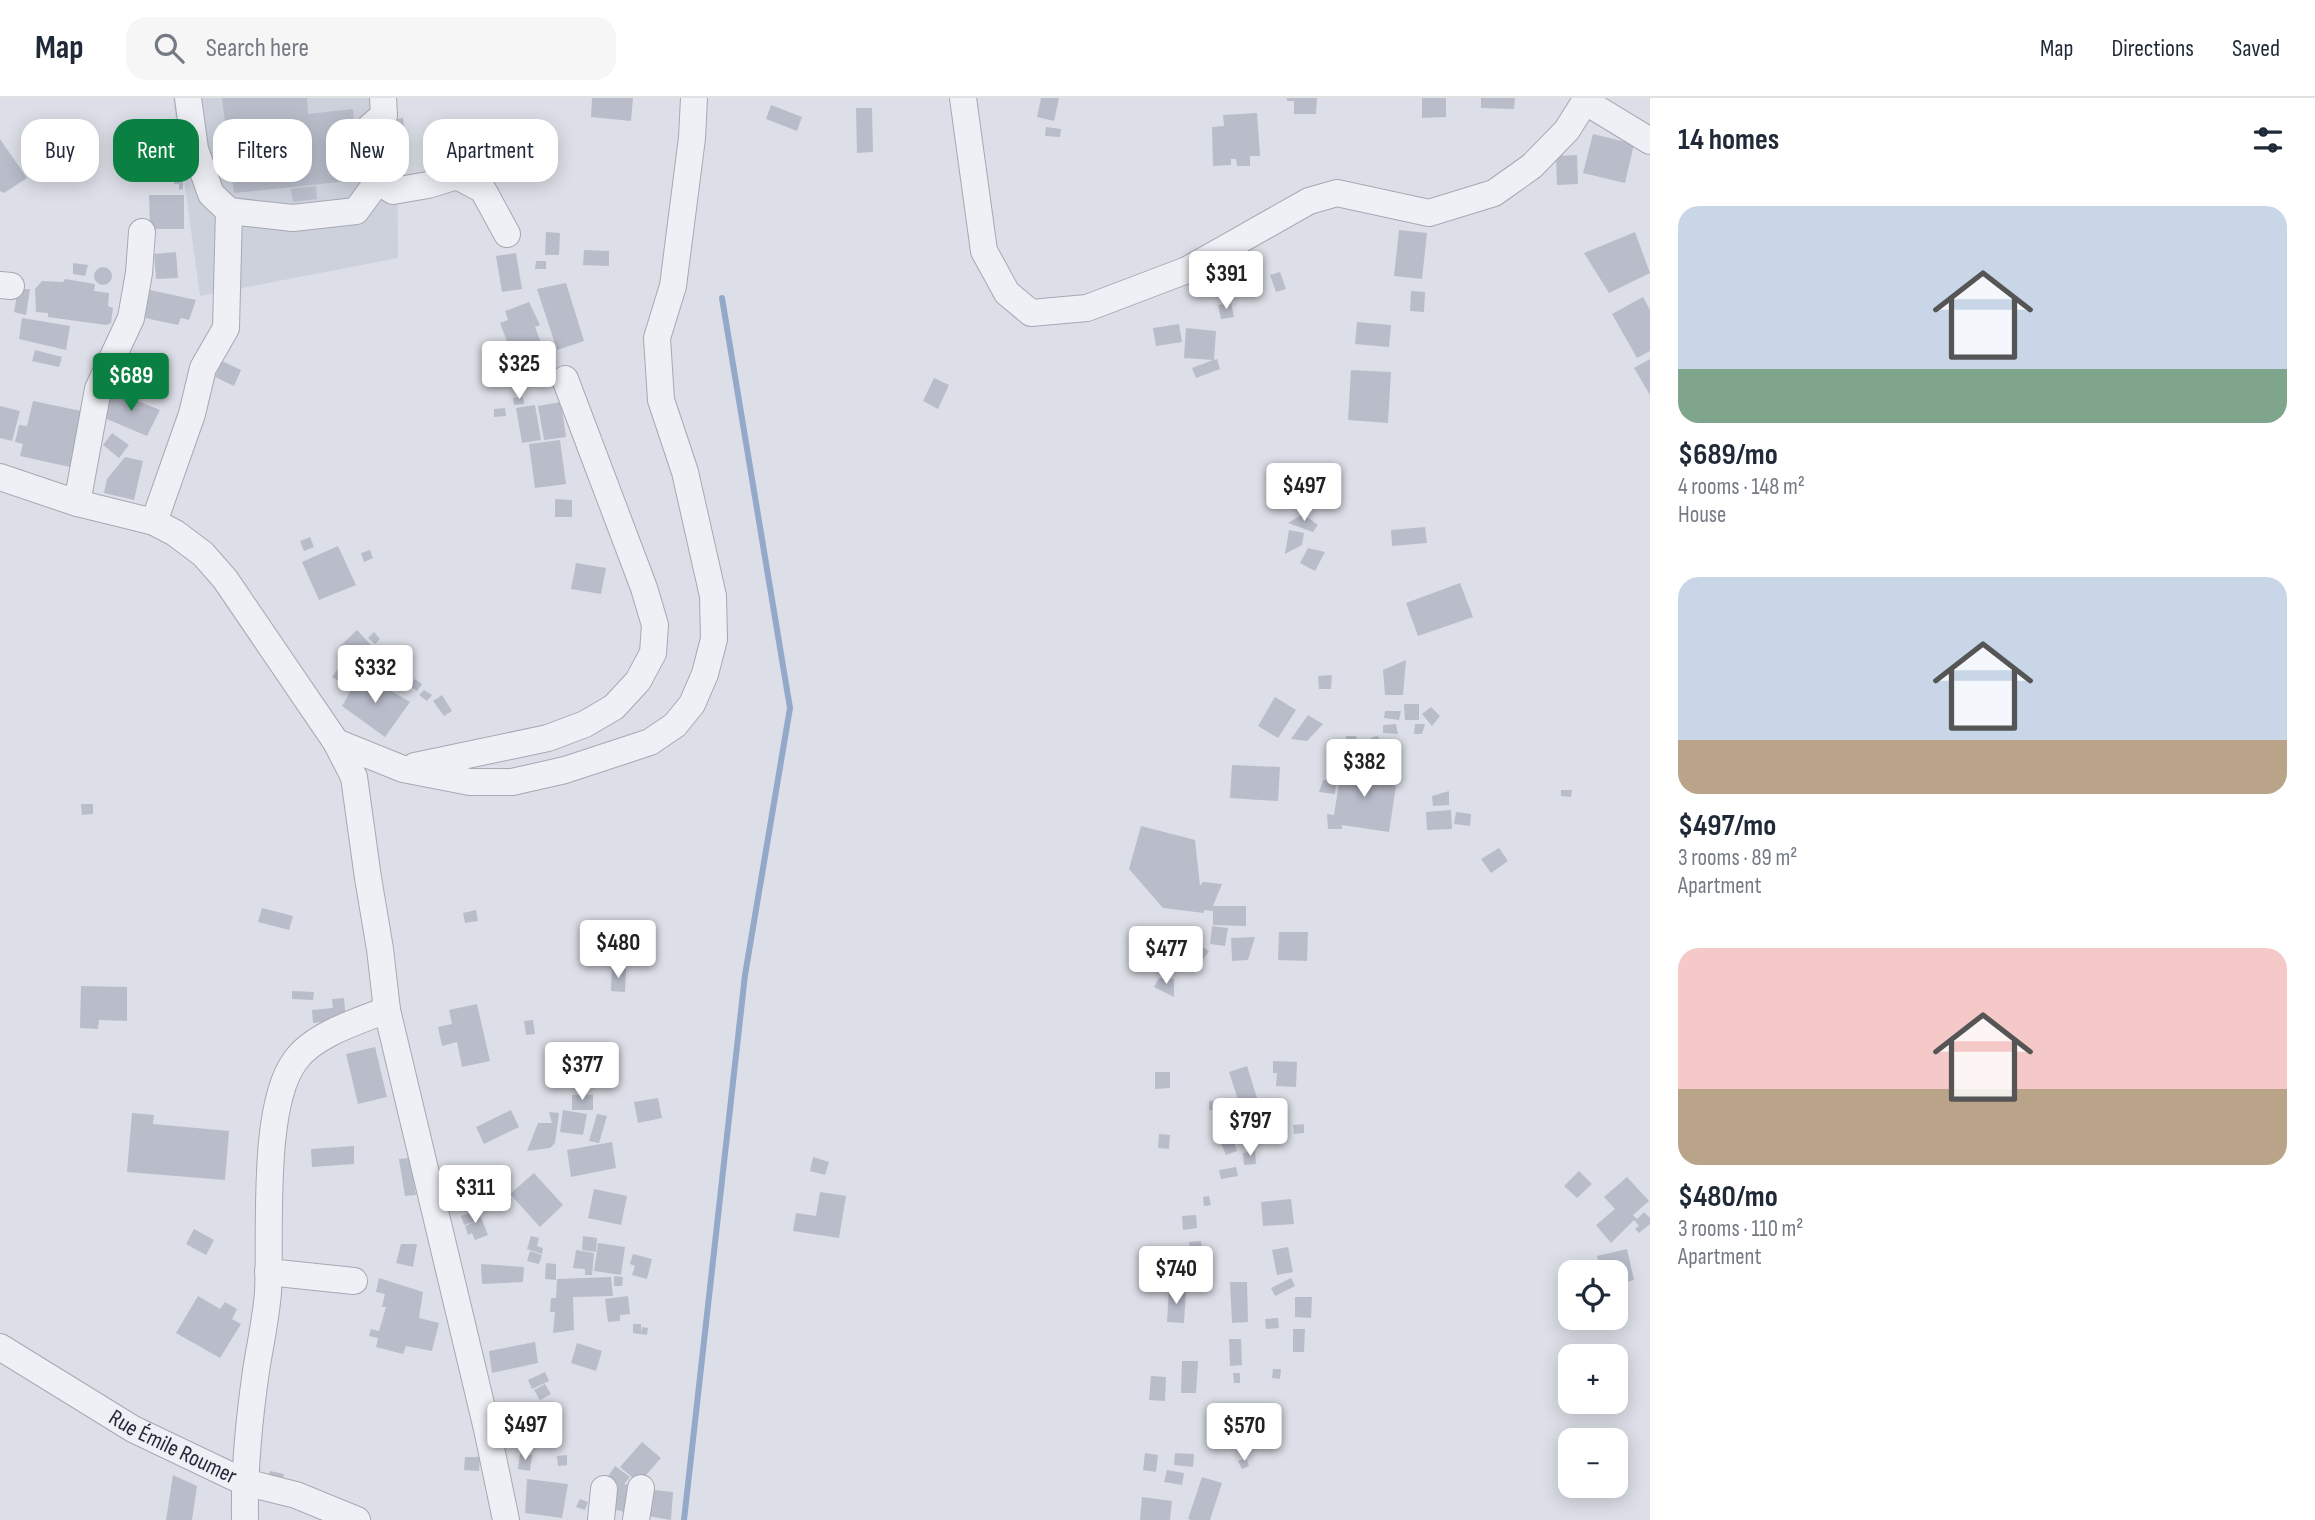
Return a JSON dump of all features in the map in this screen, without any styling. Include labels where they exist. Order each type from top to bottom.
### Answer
[{"type":"street","points":[[188,98],[195,149],[211,194],[229,211],[293,218],[356,211],[377,182]]},
{"type":"street","points":[[379,119],[384,115],[383,98]]},
{"type":"street","points":[[335,742],[403,769],[470,782],[512,782],[650,743],[675,725],[692,704],[705,674],[713,639],[713,596],[685,472],[661,400],[657,338],[673,286],[692,138],[694,98]]},
{"type":"street","points":[[963,98],[984,251],[1007,293],[1031,313],[1087,308],[1187,270],[1309,201],[1337,193],[1429,213],[1494,193],[1532,166],[1567,130],[1587,100],[1650,141]]},
{"type":"street","points":[[380,182],[393,191],[428,185],[457,176],[483,190],[507,234]]},
{"type":"street","points":[[154,522],[192,414],[203,368],[226,328],[229,211]]},
{"type":"street","points":[[77,503],[99,389],[131,318],[139,273],[142,232]]},
{"type":"street","points":[[403,769],[548,738],[585,724],[614,707],[638,681],[653,653],[655,625],[644,588],[565,379]]},
{"type":"street","points":[[0,477],[77,503],[154,522],[202,554],[225,579],[335,742],[355,777],[387,1010],[487,1429],[506,1520]]},
{"type":"street","points":[[245,1520],[244,1482],[256,1370],[268,1294],[271,1163],[276,1115],[283,1084],[295,1060],[320,1039],[387,1010]]},
{"type":"street","points":[[268,1272],[354,1281]]},
{"type":"street","name":"Rue Émile Roumer","points":[[0,1347],[133,1429],[244,1482],[296,1495],[357,1520]]},
{"type":"street","points":[[636,1520],[641,1488]]},
{"type":"street","points":[[601,1520],[604,1489]]},
{"type":"shaded area","points":[[173,98],[397,98],[397,119],[326,119],[326,182],[398,182],[398,258],[200,296],[184,182],[199,182],[199,119],[176,119]]},
{"type":"building","points":[[222,98],[307,98],[308,114],[353,109],[354,119],[326,119],[326,182],[339,182],[234,193],[233,182],[312,182],[312,119],[225,119]]},
{"type":"building","points":[[592,98],[633,98],[631,121],[591,117]]},
{"type":"building","points":[[1041,98],[1059,98],[1054,121],[1037,117]]},
{"type":"building","points":[[1287,98],[1317,98],[1316,114],[1294,114],[1294,101],[1287,101]]},
{"type":"building","points":[[1422,98],[1446,98],[1446,117],[1422,118]]},
{"type":"building","points":[[1481,98],[1515,98],[1514,109],[1481,108]]},
{"type":"building","points":[[771,105],[802,117],[797,131],[766,119]]},
{"type":"building","points":[[856,108],[872,108],[873,152],[857,153]]},
{"type":"building","points":[[1257,113],[1260,156],[1250,156],[1250,166],[1237,166],[1236,159],[1231,159],[1231,165],[1213,166],[1212,127],[1224,126],[1223,115]]},
{"type":"building","points":[[1046,127],[1061,129],[1060,137],[1045,136]]},
{"type":"building","points":[[1593,134],[1634,144],[1625,183],[1583,173]]},
{"type":"building","points":[[0,139],[21,169],[21,182],[4,193],[0,191]]},
{"type":"building","points":[[1577,155],[1578,184],[1557,185],[1556,156]]},
{"type":"building","points":[[183,182],[183,189],[179,190],[179,184],[174,184]]},
{"type":"building","points":[[316,186],[317,199],[293,202],[291,189]]},
{"type":"building","points":[[149,195],[184,195],[184,229],[150,229]]},
{"type":"building","points":[[1399,230],[1427,233],[1422,279],[1394,276]]},
{"type":"building","points":[[546,232],[560,233],[559,255],[545,255]]},
{"type":"building","points":[[1635,232],[1650,273],[1609,293],[1584,253]]},
{"type":"building","points":[[584,250],[609,251],[609,266],[583,265]]},
{"type":"building","points":[[176,252],[178,278],[156,279],[154,254]]},
{"type":"building","points":[[516,253],[522,289],[502,292],[496,256]]},
{"type":"building","points":[[536,261],[546,261],[546,269],[535,269]]},
{"type":"building","points":[[73,263],[88,265],[85,276],[73,274]]},
{"type":"building","points":[[103,267],[109,270],[112,276],[109,282],[103,285],[97,282],[94,276],[97,270]]},
{"type":"building","points":[[1280,272],[1286,289],[1276,292],[1270,275]]},
{"type":"building","points":[[65,279],[95,284],[94,291],[109,293],[108,306],[113,308],[111,323],[106,325],[48,317],[48,313],[36,312],[35,289],[42,281],[63,282]]},
{"type":"building","points":[[566,283],[584,341],[557,350],[537,289]]},
{"type":"building","points":[[18,289],[30,289],[26,315],[14,312]]},
{"type":"building","points":[[150,290],[196,300],[189,320],[181,318],[178,325],[145,318]]},
{"type":"building","points":[[1411,291],[1425,292],[1424,312],[1410,311]]},
{"type":"building","points":[[1643,297],[1650,310],[1650,351],[1637,358],[1612,314]]},
{"type":"building","points":[[529,302],[540,325],[535,327],[550,366],[521,377],[500,323],[508,320],[505,311]]},
{"type":"building","points":[[1231,303],[1234,317],[1221,319],[1218,305]]},
{"type":"building","points":[[22,318],[70,326],[66,350],[19,339]]},
{"type":"building","points":[[1357,322],[1391,325],[1389,347],[1355,344]]},
{"type":"building","points":[[1179,324],[1182,342],[1156,346],[1153,328]]},
{"type":"building","points":[[1186,328],[1216,331],[1214,360],[1217,359],[1220,369],[1196,378],[1192,368],[1213,360],[1184,358]]},
{"type":"building","points":[[35,350],[62,357],[59,367],[32,361]]},
{"type":"building","points":[[1650,359],[1650,395],[1634,368]]},
{"type":"building","points":[[222,361],[241,370],[234,386],[215,377]]},
{"type":"building","points":[[514,370],[516,380],[506,380],[505,371]]},
{"type":"building","points":[[1351,370],[1391,372],[1388,423],[1348,420]]},
{"type":"building","points":[[934,378],[949,385],[938,409],[923,401]]},
{"type":"building","points":[[113,391],[160,410],[147,436],[102,417]]},
{"type":"building","points":[[523,397],[524,404],[514,405],[513,398]]},
{"type":"building","points":[[33,401],[86,412],[70,467],[20,456],[23,444],[15,442],[19,425],[27,426]]},
{"type":"building","points":[[561,402],[566,437],[544,440],[538,406]]},
{"type":"building","points":[[535,405],[541,440],[522,443],[516,408]]},
{"type":"building","points":[[0,406],[20,411],[12,441],[0,438]]},
{"type":"building","points":[[505,408],[506,416],[494,417],[494,409]]},
{"type":"building","points":[[112,433],[129,445],[119,458],[103,445]]},
{"type":"building","points":[[560,440],[566,484],[535,488],[529,444]]},
{"type":"building","points":[[125,457],[143,461],[134,500],[104,493],[107,479]]},
{"type":"building","points":[[555,499],[572,500],[572,517],[555,517]]},
{"type":"building","points":[[1303,514],[1318,525],[1313,532],[1288,523]]},
{"type":"building","points":[[1425,527],[1427,543],[1392,546],[1391,530]]},
{"type":"building","points":[[1289,530],[1304,533],[1302,545],[1285,554]]},
{"type":"building","points":[[310,537],[314,547],[304,551],[300,541]]},
{"type":"building","points":[[338,546],[356,585],[319,600],[302,562]]},
{"type":"building","points":[[1308,548],[1325,552],[1315,571],[1300,563]]},
{"type":"building","points":[[370,550],[373,558],[364,562],[361,553]]},
{"type":"building","points":[[576,563],[606,568],[601,594],[571,589]]},
{"type":"building","points":[[1460,583],[1473,617],[1418,636],[1406,603]]},
{"type":"building","points":[[357,630],[372,646],[356,662],[340,646]]},
{"type":"building","points":[[374,632],[380,639],[375,644],[368,638]]},
{"type":"building","points":[[1406,660],[1403,695],[1385,695],[1383,670]]},
{"type":"building","points":[[339,668],[355,677],[348,686],[332,677]]},
{"type":"building","points":[[361,673],[410,702],[385,737],[342,706]]},
{"type":"building","points":[[1332,675],[1331,689],[1319,689],[1318,676]]},
{"type":"building","points":[[415,679],[422,684],[417,691],[410,686]]},
{"type":"building","points":[[424,690],[432,695],[427,701],[419,695]]},
{"type":"building","points":[[442,695],[452,711],[444,716],[433,701]]},
{"type":"building","points":[[1275,697],[1296,710],[1278,738],[1258,726]]},
{"type":"building","points":[[1404,704],[1419,704],[1419,720],[1405,720]]},
{"type":"building","points":[[1431,707],[1440,716],[1432,726],[1422,714]]},
{"type":"building","points":[[1385,711],[1401,711],[1399,720],[1384,718]]},
{"type":"building","points":[[1308,715],[1323,724],[1307,741],[1291,739]]},
{"type":"building","points":[[1396,724],[1398,734],[1383,733],[1383,725]]},
{"type":"building","points":[[1415,724],[1425,724],[1422,734],[1414,734]]},
{"type":"building","points":[[1346,736],[1356,736],[1359,747],[1346,747]]},
{"type":"building","points":[[1377,736],[1387,746],[1371,747],[1371,738]]},
{"type":"building","points":[[1342,764],[1398,773],[1389,832],[1342,825],[1342,829],[1328,829],[1327,814],[1334,815]]},
{"type":"building","points":[[1232,765],[1280,767],[1278,801],[1230,798]]},
{"type":"building","points":[[1323,780],[1336,780],[1335,794],[1319,792]]},
{"type":"building","points":[[1561,790],[1572,790],[1571,797],[1561,796]]},
{"type":"building","points":[[1449,791],[1449,805],[1433,806],[1432,796]]},
{"type":"building","points":[[81,804],[93,804],[93,814],[82,815]]},
{"type":"building","points":[[1451,810],[1452,829],[1427,830],[1426,812]]},
{"type":"building","points":[[1456,812],[1471,814],[1470,826],[1454,824]]},
{"type":"building","points":[[1141,826],[1195,840],[1200,886],[1203,882],[1222,884],[1213,906],[1246,906],[1246,926],[1213,925],[1213,911],[1204,910],[1204,913],[1163,908],[1129,869]]},
{"type":"building","points":[[1499,848],[1508,861],[1491,873],[1481,859]]},
{"type":"building","points":[[262,908],[293,916],[289,930],[258,922]]},
{"type":"building","points":[[476,910],[478,921],[465,923],[463,913]]},
{"type":"building","points":[[1212,926],[1228,928],[1225,946],[1210,944]]},
{"type":"building","points":[[1167,927],[1180,928],[1178,946],[1166,945]]},
{"type":"building","points":[[1279,932],[1308,932],[1307,961],[1278,960]]},
{"type":"building","points":[[1255,937],[1248,960],[1232,961],[1231,938]]},
{"type":"building","points":[[1191,940],[1209,951],[1202,961],[1184,951]]},
{"type":"building","points":[[1159,949],[1181,949],[1180,966],[1158,966]]},
{"type":"building","points":[[612,968],[626,969],[625,992],[611,991]]},
{"type":"building","points":[[1159,978],[1174,979],[1174,997],[1154,987]]},
{"type":"building","points":[[81,986],[127,987],[127,1021],[99,1020],[98,1029],[80,1028]]},
{"type":"building","points":[[292,991],[314,992],[313,1000],[292,999]]},
{"type":"building","points":[[344,998],[346,1020],[313,1023],[312,1010],[333,1008],[332,999]]},
{"type":"building","points":[[477,1004],[490,1061],[462,1067],[457,1042],[442,1046],[438,1027],[452,1024],[449,1010]]},
{"type":"building","points":[[533,1020],[535,1034],[526,1035],[524,1021]]},
{"type":"building","points":[[375,1047],[387,1097],[358,1104],[346,1054]]},
{"type":"building","points":[[1273,1061],[1297,1062],[1296,1087],[1276,1086],[1277,1073],[1273,1073]]},
{"type":"building","points":[[1247,1066],[1258,1101],[1240,1106],[1229,1072]]},
{"type":"building","points":[[1155,1072],[1170,1072],[1170,1088],[1155,1089]]},
{"type":"building","points":[[572,1095],[593,1095],[593,1110],[572,1110]]},
{"type":"building","points":[[658,1098],[662,1118],[638,1123],[634,1102]]},
{"type":"building","points":[[1209,1101],[1220,1101],[1220,1110],[1209,1110]]},
{"type":"building","points":[[511,1110],[519,1127],[484,1144],[476,1127]]},
{"type":"building","points":[[563,1110],[587,1114],[583,1135],[560,1132]]},
{"type":"building","points":[[549,1112],[559,1113],[555,1143],[550,1148],[527,1151],[538,1123],[552,1123]]},
{"type":"building","points":[[132,1113],[154,1115],[153,1124],[229,1131],[225,1180],[127,1172]]},
{"type":"building","points":[[597,1114],[607,1116],[599,1143],[589,1141]]},
{"type":"building","points":[[1304,1124],[1304,1133],[1294,1134],[1293,1125]]},
{"type":"building","points":[[1159,1134],[1170,1135],[1169,1149],[1158,1148]]},
{"type":"building","points":[[1233,1139],[1237,1151],[1226,1155],[1221,1143]]},
{"type":"building","points":[[612,1142],[616,1168],[571,1177],[567,1150]]},
{"type":"building","points":[[354,1146],[354,1164],[312,1167],[311,1149]]},
{"type":"building","points":[[1255,1151],[1256,1164],[1244,1165],[1243,1153]]},
{"type":"building","points":[[813,1157],[829,1162],[825,1175],[810,1171]]},
{"type":"building","points":[[410,1158],[416,1195],[405,1196],[399,1159]]},
{"type":"building","points":[[1236,1167],[1238,1176],[1221,1179],[1219,1170]]},
{"type":"building","points":[[1579,1171],[1592,1184],[1577,1198],[1564,1186]]},
{"type":"building","points":[[534,1173],[563,1205],[540,1227],[510,1194]]},
{"type":"building","points":[[1627,1177],[1649,1201],[1633,1215],[1637,1219],[1644,1212],[1650,1218],[1650,1224],[1639,1233],[1635,1229],[1639,1226],[1634,1220],[1611,1243],[1596,1225],[1615,1209],[1604,1197]]},
{"type":"building","points":[[594,1189],[627,1196],[621,1225],[588,1218]]},
{"type":"building","points":[[820,1192],[846,1196],[839,1238],[793,1231],[796,1213],[816,1216]]},
{"type":"building","points":[[1209,1196],[1211,1205],[1204,1206],[1203,1197]]},
{"type":"building","points":[[1291,1199],[1294,1224],[1263,1226],[1261,1202]]},
{"type":"building","points":[[478,1210],[488,1235],[475,1240],[472,1233],[468,1235],[465,1226],[477,1221],[464,1225],[461,1216]]},
{"type":"building","points":[[1196,1215],[1197,1228],[1183,1230],[1182,1216]]},
{"type":"building","points":[[194,1229],[214,1240],[206,1255],[186,1244]]},
{"type":"building","points":[[531,1236],[539,1238],[537,1246],[543,1248],[542,1254],[527,1249]]},
{"type":"building","points":[[583,1236],[597,1238],[596,1252],[582,1250]]},
{"type":"building","points":[[1201,1241],[1202,1252],[1190,1253],[1189,1242]]},
{"type":"building","points":[[598,1243],[625,1247],[621,1275],[594,1271]]},
{"type":"building","points":[[401,1244],[417,1244],[413,1267],[396,1263]]},
{"type":"building","points":[[1288,1247],[1293,1272],[1277,1275],[1272,1250]]},
{"type":"building","points":[[1627,1249],[1634,1280],[1628,1282],[1628,1260],[1598,1260],[1597,1256]]},
{"type":"building","points":[[576,1250],[594,1253],[592,1275],[585,1275],[585,1269],[573,1268]]},
{"type":"building","points":[[1159,1250],[1176,1250],[1176,1265],[1158,1265]]},
{"type":"building","points":[[530,1251],[542,1255],[539,1264],[527,1261]]},
{"type":"building","points":[[633,1254],[652,1259],[647,1279],[632,1275],[635,1266],[630,1264]]},
{"type":"building","points":[[546,1263],[556,1264],[556,1280],[545,1279]]},
{"type":"building","points":[[481,1264],[524,1267],[523,1282],[482,1284]]},
{"type":"building","points":[[614,1276],[623,1277],[622,1286],[614,1286]]},
{"type":"building","points":[[611,1277],[613,1296],[573,1297],[574,1330],[553,1333],[555,1312],[550,1312],[551,1298],[556,1298],[557,1279]]},
{"type":"building","points":[[379,1278],[423,1292],[419,1318],[439,1323],[432,1351],[406,1346],[403,1354],[376,1347],[378,1338],[369,1336],[371,1329],[379,1331],[386,1307],[382,1307],[385,1294],[376,1292]]},
{"type":"building","points":[[1291,1278],[1295,1286],[1275,1296],[1271,1288]]},
{"type":"building","points":[[1230,1282],[1247,1282],[1248,1322],[1232,1323]]},
{"type":"building","points":[[1169,1288],[1186,1289],[1184,1323],[1167,1322]]},
{"type":"building","points":[[198,1296],[220,1309],[225,1302],[237,1309],[232,1319],[241,1324],[220,1358],[176,1333]]},
{"type":"building","points":[[628,1296],[630,1314],[620,1315],[620,1321],[608,1322],[605,1299]]},
{"type":"building","points":[[1295,1297],[1312,1297],[1311,1318],[1295,1317]]},
{"type":"building","points":[[1278,1318],[1279,1328],[1266,1329],[1265,1319]]},
{"type":"building","points":[[633,1324],[641,1324],[641,1334],[642,1327],[648,1328],[647,1335],[633,1333]]},
{"type":"building","points":[[1293,1329],[1305,1329],[1304,1352],[1293,1352]]},
{"type":"building","points":[[1229,1339],[1241,1339],[1242,1365],[1230,1366]]},
{"type":"building","points":[[535,1342],[538,1363],[492,1373],[489,1351]]},
{"type":"building","points":[[577,1343],[602,1351],[596,1371],[571,1363]]},
{"type":"building","points":[[1182,1361],[1198,1361],[1196,1393],[1181,1393]]},
{"type":"building","points":[[1273,1369],[1281,1369],[1280,1379],[1272,1378]]},
{"type":"building","points":[[545,1372],[549,1381],[532,1389],[528,1380]]},
{"type":"building","points":[[1233,1373],[1240,1373],[1240,1383],[1234,1383]]},
{"type":"building","points":[[1151,1376],[1166,1377],[1165,1401],[1149,1400]]},
{"type":"building","points":[[545,1384],[551,1394],[540,1400],[534,1390]]},
{"type":"building","points":[[642,1442],[661,1458],[639,1483],[620,1467]]},
{"type":"building","points":[[1145,1453],[1158,1455],[1156,1472],[1143,1470]]},
{"type":"building","points":[[1175,1453],[1194,1454],[1193,1467],[1174,1465]]},
{"type":"building","points":[[520,1454],[532,1455],[530,1471],[518,1469]]},
{"type":"building","points":[[567,1455],[567,1465],[558,1466],[557,1456]]},
{"type":"building","points":[[465,1457],[480,1457],[479,1471],[464,1470]]},
{"type":"building","points":[[1246,1458],[1249,1466],[1242,1469],[1238,1461]]},
{"type":"building","points":[[615,1466],[630,1477],[624,1484],[637,1487],[630,1513],[607,1508],[614,1481],[607,1478]]},
{"type":"building","points":[[1167,1470],[1184,1473],[1182,1485],[1164,1482]]},
{"type":"building","points":[[270,1471],[284,1474],[281,1485],[267,1481]]},
{"type":"building","points":[[173,1475],[197,1486],[192,1520],[166,1520]]},
{"type":"building","points":[[1202,1477],[1222,1483],[1210,1520],[1191,1520],[1188,1519]]},
{"type":"building","points":[[527,1479],[568,1484],[562,1518],[525,1513]]},
{"type":"building","points":[[645,1489],[673,1492],[671,1520],[642,1515]]},
{"type":"building","points":[[1142,1497],[1172,1501],[1170,1520],[1140,1520]]},
{"type":"building","points":[[580,1499],[588,1502],[585,1510],[576,1507]]},
{"type":"waterway","points":[[684,1520],[745,975],[790,708],[722,298]]}]
